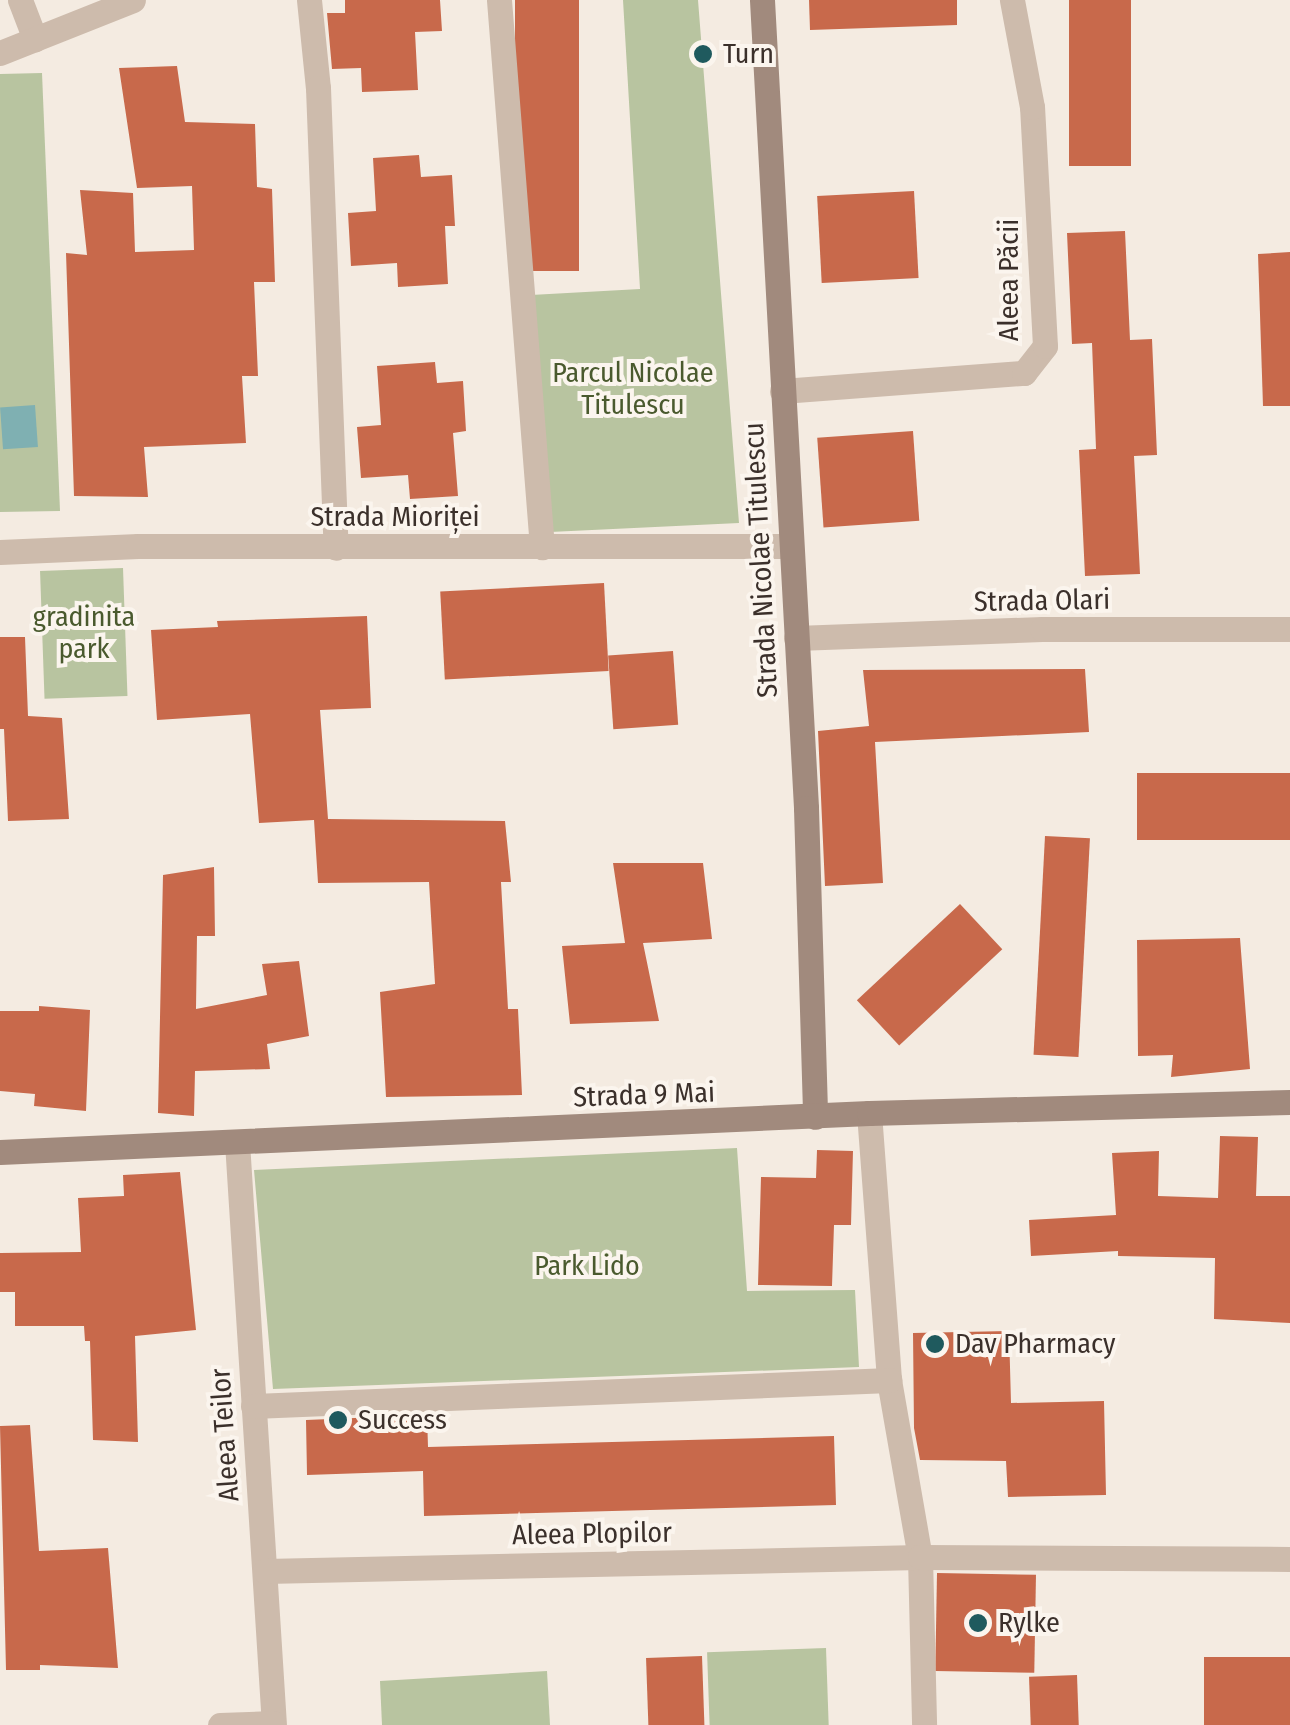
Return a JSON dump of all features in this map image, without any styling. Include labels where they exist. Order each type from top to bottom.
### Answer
[{"type":"main road","name":"Strada Nicolae Titulescu","points":[[762,0],[796,638],[816,1117]]},
{"type":"main road","name":"Strada 9 Mai","points":[[0,1152],[869,1113],[1290,1102]]},
{"type":"street","points":[[20,0],[34,39]]},
{"type":"street","points":[[0,53],[134,0]]},
{"type":"street","points":[[309,0],[318,106],[336,548]]},
{"type":"street","points":[[498,0],[542,547]]},
{"type":"street","name":"Aleea Păcii","points":[[782,392],[1024,373],[1045,346],[1032,106],[1012,0]]},
{"type":"street","name":"Strada Mioriței","points":[[0,552],[138,546],[790,546]]},
{"type":"street","name":"Strada Olari","points":[[796,638],[1042,630],[1290,629]]},
{"type":"street","points":[[869,1113],[889,1380],[920,1557],[924,1725]]},
{"type":"street","name":"Aleea Teilor","points":[[220,1725],[273,1724],[236,1142]]},
{"type":"street","points":[[253,1406],[889,1380]]},
{"type":"street","name":"Aleea Plopilor","points":[[265,1571],[920,1557],[1290,1559]]},
{"type":"green space","name":"Parcul Nicolae Titulescu","points":[[623,0],[698,0],[739,523],[550,532],[531,295],[640,289]]},
{"type":"green space","points":[[42,73],[60,511],[0,512],[0,74]]},
{"type":"green space","name":"gradinita park","points":[[123,568],[127,696],[45,699],[40,571]]},
{"type":"green space","name":"Park Lido","points":[[737,1148],[747,1291],[855,1290],[859,1367],[273,1389],[254,1170]]},
{"type":"green space","points":[[826,1648],[829,1725],[710,1725],[707,1652]]},
{"type":"green space","points":[[547,1671],[550,1725],[382,1725],[380,1681]]},
{"type":"water","points":[[35,405],[38,447],[3,449],[0,407]]},
{"type":"building","points":[[345,0],[440,0],[442,31],[415,32],[418,90],[362,92],[361,68],[332,69],[327,13],[345,13]]},
{"type":"building","points":[[515,0],[579,0],[579,271],[515,271]]},
{"type":"building","points":[[809,0],[957,0],[957,25],[810,30]]},
{"type":"building","points":[[1069,0],[1131,0],[1131,166],[1069,166]]},
{"type":"building","points":[[177,66],[185,122],[255,124],[257,187],[272,189],[275,282],[254,282],[258,376],[242,376],[246,443],[144,447],[148,497],[74,496],[66,253],[87,255],[80,190],[133,193],[135,252],[194,250],[192,186],[137,188],[119,68]]},
{"type":"building","points":[[419,155],[421,177],[452,175],[455,226],[445,226],[448,284],[398,287],[397,263],[351,266],[348,213],[376,211],[373,158]]},
{"type":"building","points":[[914,191],[919,278],[822,283],[817,196]]},
{"type":"building","points":[[1125,231],[1130,340],[1152,339],[1157,455],[1134,456],[1140,574],[1085,576],[1079,450],[1096,449],[1092,343],[1072,344],[1067,233]]},
{"type":"building","points":[[1290,252],[1290,406],[1263,406],[1258,254]]},
{"type":"building","points":[[435,362],[437,383],[463,381],[466,431],[453,433],[458,496],[410,499],[408,475],[361,478],[357,427],[381,425],[377,366]]},
{"type":"building","points":[[913,431],[919,521],[824,527],[817,438]]},
{"type":"building","points":[[604,583],[609,671],[445,679],[440,592]]},
{"type":"building","points":[[367,616],[371,708],[320,710],[328,819],[505,821],[511,882],[501,882],[508,1009],[518,1009],[522,1095],[386,1097],[380,992],[435,984],[429,882],[318,883],[314,820],[259,823],[250,714],[157,720],[151,630],[218,627],[217,621]]},
{"type":"building","points":[[0,637],[25,637],[28,716],[62,718],[69,819],[8,821],[4,729],[0,729]]},
{"type":"building","points":[[673,651],[678,725],[613,729],[608,656]]},
{"type":"building","points":[[1085,669],[1089,732],[875,742],[883,883],[825,886],[818,731],[869,726],[863,670]]},
{"type":"building","points":[[1137,773],[1290,773],[1290,840],[1137,840]]},
{"type":"building","points":[[1045,836],[1090,838],[1078,1057],[1034,1055]]},
{"type":"building","points":[[613,863],[703,863],[712,939],[643,943],[659,1021],[570,1024],[562,946],[625,943]]},
{"type":"building","points":[[214,867],[215,936],[197,936],[196,1009],[267,995],[262,964],[299,961],[309,1036],[267,1044],[270,1069],[195,1071],[194,1116],[158,1113],[163,875]]},
{"type":"building","points":[[960,904],[1002,949],[899,1046],[857,1000]]},
{"type":"building","points":[[1240,938],[1250,1069],[1171,1077],[1173,1055],[1138,1056],[1137,940]]},
{"type":"building","points":[[39,1006],[90,1010],[86,1111],[34,1106],[35,1094],[0,1091],[0,1011],[39,1011]]},
{"type":"building","points":[[1220,1136],[1258,1137],[1256,1196],[1290,1196],[1290,1323],[1214,1319],[1215,1258],[1118,1256],[1118,1251],[1031,1256],[1029,1220],[1116,1215],[1112,1153],[1159,1151],[1158,1196],[1218,1198]]},
{"type":"building","points":[[817,1150],[853,1151],[851,1225],[834,1225],[832,1286],[758,1285],[761,1177],[816,1178]]},
{"type":"building","points":[[180,1172],[196,1330],[135,1336],[138,1442],[93,1440],[90,1341],[85,1341],[84,1326],[15,1326],[15,1292],[0,1292],[0,1253],[81,1252],[78,1198],[124,1196],[123,1175]]},
{"type":"building","points":[[1009,1331],[1011,1403],[1104,1401],[1106,1495],[1008,1497],[1006,1461],[920,1460],[914,1428],[913,1333]]},
{"type":"building","points":[[427,1415],[428,1447],[834,1436],[836,1505],[424,1516],[423,1471],[307,1475],[306,1420]]},
{"type":"building","points":[[30,1425],[39,1551],[108,1548],[118,1668],[40,1665],[40,1670],[6,1670],[0,1426]]},
{"type":"building","name":"Rylke","points":[[937,1573],[1036,1575],[1034,1673],[935,1671]]},
{"type":"building","points":[[702,1656],[704,1725],[648,1725],[646,1658]]},
{"type":"building","points":[[1204,1657],[1290,1657],[1290,1725],[1204,1725]]},
{"type":"building","points":[[1077,1675],[1079,1725],[1031,1725],[1029,1677]]},
{"type":"place","name":"Turn","points":[[703,54]]},
{"type":"place","name":"Dav Pharmacy","points":[[935,1344]]},
{"type":"place","name":"Success","points":[[338,1420]]},
{"type":"place","name":"Rylke","points":[[978,1623]]}]
